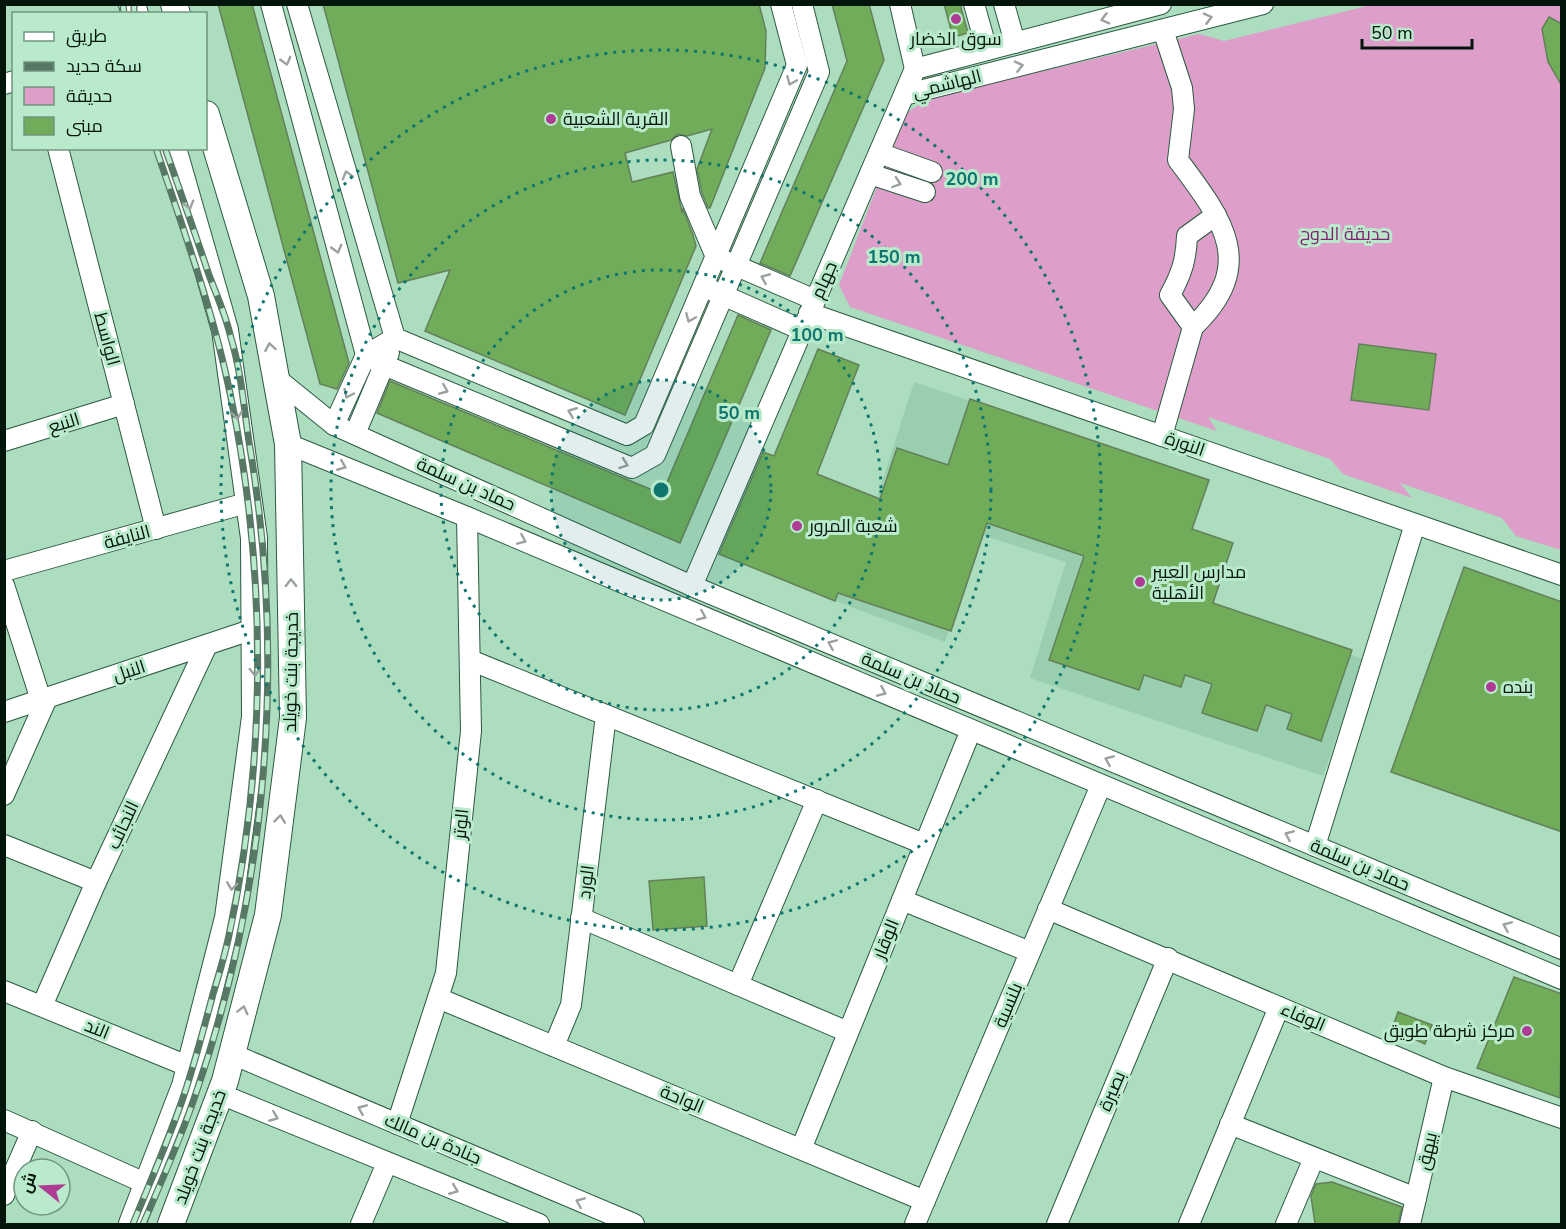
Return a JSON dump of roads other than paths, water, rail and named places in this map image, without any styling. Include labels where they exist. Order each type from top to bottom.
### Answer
[{"type":"main road","name":"خديجة بنت خويلد","points":[[171,1224],[220,1094],[268,915],[293,718],[288,444],[261,296],[207,117]]},
{"type":"main road","name":"خديجة بنت خويلد","points":[[132,1224],[185,1086],[228,918],[255,717],[254,538],[250,502],[225,330],[174,150]]},
{"type":"street","points":[[271,4],[366,355],[384,365],[633,468],[655,455],[819,72],[802,4]]},
{"type":"street","points":[[297,4],[394,339],[355,434]]},
{"type":"street","points":[[394,339],[627,435],[644,425],[797,65],[781,4]]},
{"type":"street","points":[[900,4],[915,69]]},
{"type":"street","points":[[974,4],[987,50]]},
{"type":"street","points":[[1004,4],[1015,43]]},
{"type":"street","name":"الهاشمي","points":[[1161,4],[915,69],[904,95],[1263,4]]},
{"type":"street","points":[[1162,436],[1193,327],[1220,297],[1228,271],[1228,244],[1216,215],[1204,194],[1178,160],[1184,109],[1182,88],[1163,30]]},
{"type":"street","name":"جهام","points":[[692,586],[915,69]]},
{"type":"street","points":[[681,146],[690,196],[716,257],[736,266],[809,314]]},
{"type":"street","name":"الواسط","points":[[59,150],[156,529]]},
{"type":"street","points":[[879,153],[932,172]]},
{"type":"street","points":[[870,174],[925,192]]},
{"type":"street","points":[[1193,327],[1170,295],[1181,275],[1186,258],[1187,236],[1216,215]]},
{"type":"street","points":[[703,287],[723,296],[809,314]]},
{"type":"street","name":"النورة","points":[[809,314],[1562,574]]},
{"type":"street","points":[[334,425],[366,355],[394,339]]},
{"type":"street","name":"حماد بن سلمة","points":[[276,378],[334,425],[692,586],[1562,949]]},
{"type":"street","name":"النبع","points":[[4,441],[124,404]]},
{"type":"street","name":"حماد بن سلمة","points":[[288,444],[467,517],[1562,979]]},
{"type":"street","name":"النايفة","points":[[4,571],[250,502]]},
{"type":"street","name":"الوتر","points":[[397,1124],[446,973],[471,731],[467,517]]},
{"type":"street","points":[[1315,846],[1415,524]]},
{"type":"street","points":[[4,585],[44,699],[4,795]]},
{"type":"street","name":"النبل","points":[[4,712],[254,629]]},
{"type":"street","name":"النجائب","points":[[42,1006],[96,882],[207,645]]},
{"type":"street","points":[[470,660],[924,844]]},
{"type":"street","name":"الورد","points":[[554,1046],[571,1005],[606,715]]},
{"type":"street","name":"الوقار","points":[[801,1149],[971,730]]},
{"type":"street","name":"بلنسية","points":[[915,1224],[1101,784]]},
{"type":"street","points":[[738,985],[817,800]]},
{"type":"street","points":[[4,845],[96,882]]},
{"type":"street","points":[[902,900],[1030,952]]},
{"type":"street","name":"الوفاء","points":[[1048,909],[1444,1077],[1562,1118]]},
{"type":"street","points":[[581,918],[848,1032]]},
{"type":"street","name":"بصيرة","points":[[1057,1224],[1168,958]]},
{"type":"street","name":"الند","points":[[4,991],[190,1067]]},
{"type":"street","name":"الواحة","points":[[438,998],[925,1201]]},
{"type":"street","points":[[1188,1224],[1279,1007]]},
{"type":"street","name":"جنادة بن مالك","points":[[232,1054],[634,1224]]},
{"type":"street","name":"بيهق","points":[[1410,1224],[1444,1077]]},
{"type":"street","points":[[220,1094],[539,1224]]},
{"type":"street","points":[[4,1120],[147,1184]]},
{"type":"street","points":[[1230,1124],[1416,1198]]},
{"type":"street","points":[[4,1195],[32,1131]]},
{"type":"street","points":[[1286,1224],[1314,1158]]},
{"type":"street","points":[[361,1224],[387,1163]]},
{"type":"railway","points":[[123,4],[124,12]]},
{"type":"railway","points":[[134,4],[134,12]]},
{"type":"railway","points":[[133,1224],[184,1095],[227,942],[241,868],[250,801],[256,732],[258,664],[251,527],[230,393],[206,300],[157,150]]},
{"type":"railway","points":[[143,1224],[197,1090],[221,1012],[240,932],[254,851],[264,769],[268,687],[266,605],[260,523],[237,363],[224,314],[166,150]]},
{"type":"place","name":"سوق الخضار","points":[[956,19]]},
{"type":"place","name":"القرية الشعبية","points":[[551,119]]},
{"type":"place","name":"شعبة المرور","points":[[797,526]]},
{"type":"place","name":"مدارس العبير الأهلية","points":[[1140,582]]},
{"type":"place","name":"بنده","points":[[1491,687]]},
{"type":"place","name":"مركز شرطة طويق","points":[[1527,1031]]},
{"type":"park label","name":"حديقة الدوح","points":[[1345,234]]}]
